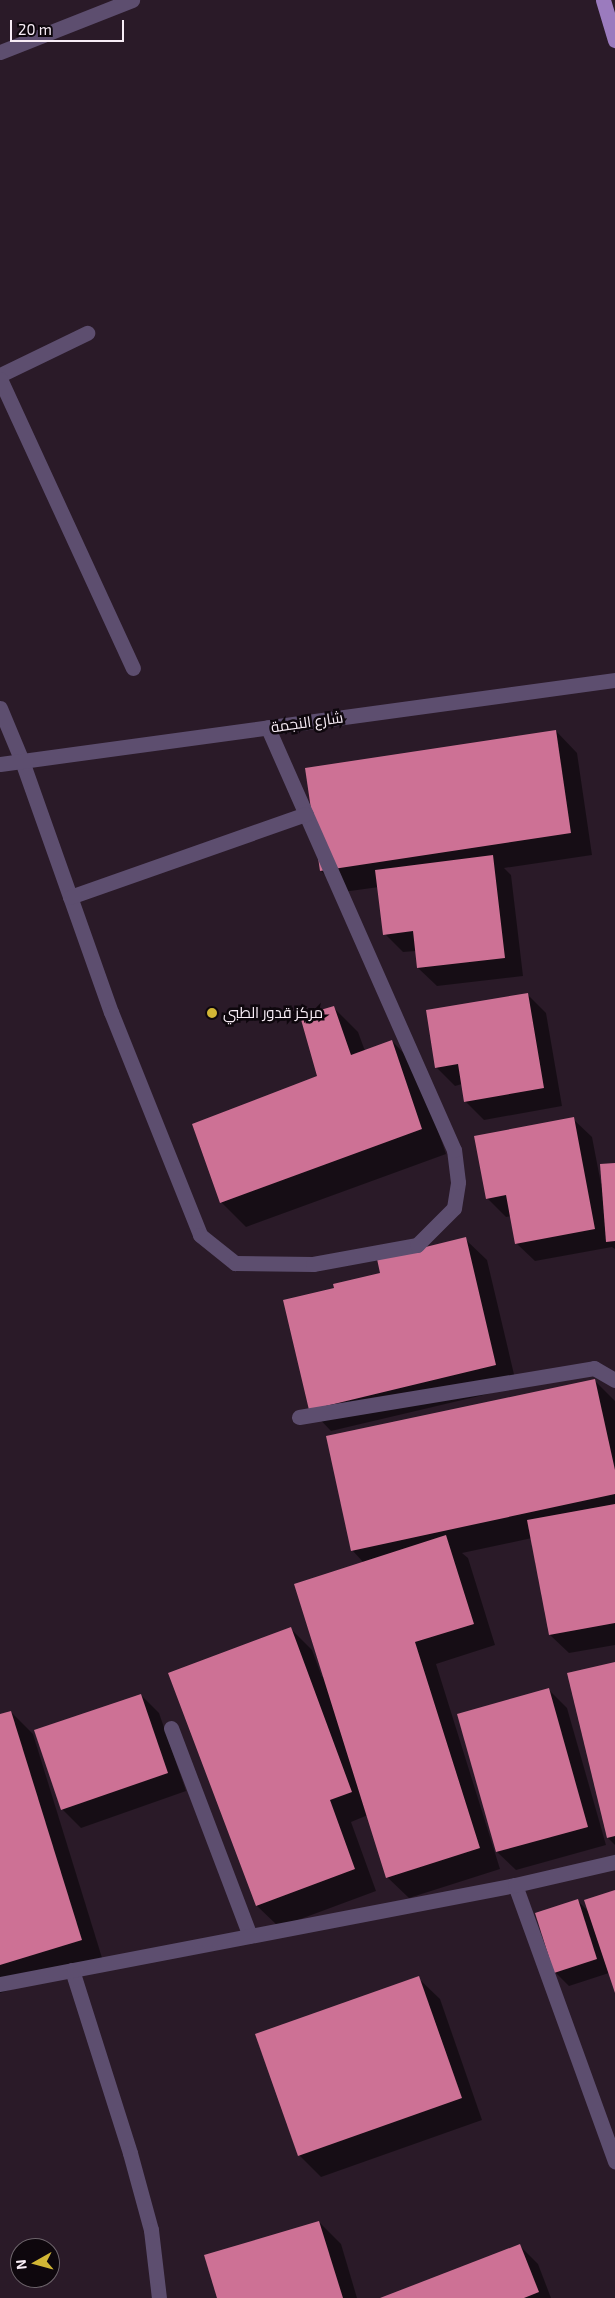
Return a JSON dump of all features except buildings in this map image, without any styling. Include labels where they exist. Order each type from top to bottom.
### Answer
[{"type":"main road","points":[[603,0],[615,40]]},
{"type":"street","points":[[0,52],[132,0]]},
{"type":"street","points":[[0,375],[87,333]]},
{"type":"street","points":[[0,379],[133,668]]},
{"type":"street","name":"شارع النجمة","points":[[0,764],[615,680]]},
{"type":"street","points":[[0,708],[22,761],[111,1012],[200,1235],[235,1263],[313,1264],[417,1244],[454,1208],[458,1182],[454,1150],[267,727]]},
{"type":"street","points":[[70,897],[306,814]]},
{"type":"street","points":[[299,1417],[594,1368],[615,1380]]},
{"type":"street","points":[[171,1728],[250,1936]]},
{"type":"street","points":[[0,1984],[515,1885],[615,1862]]},
{"type":"street","points":[[515,1885],[615,2161]]},
{"type":"street","points":[[72,1970],[130,2153],[151,2230],[159,2298]]},
{"type":"place","name":"مركز قدور الطبي","points":[[212,1013]]}]
